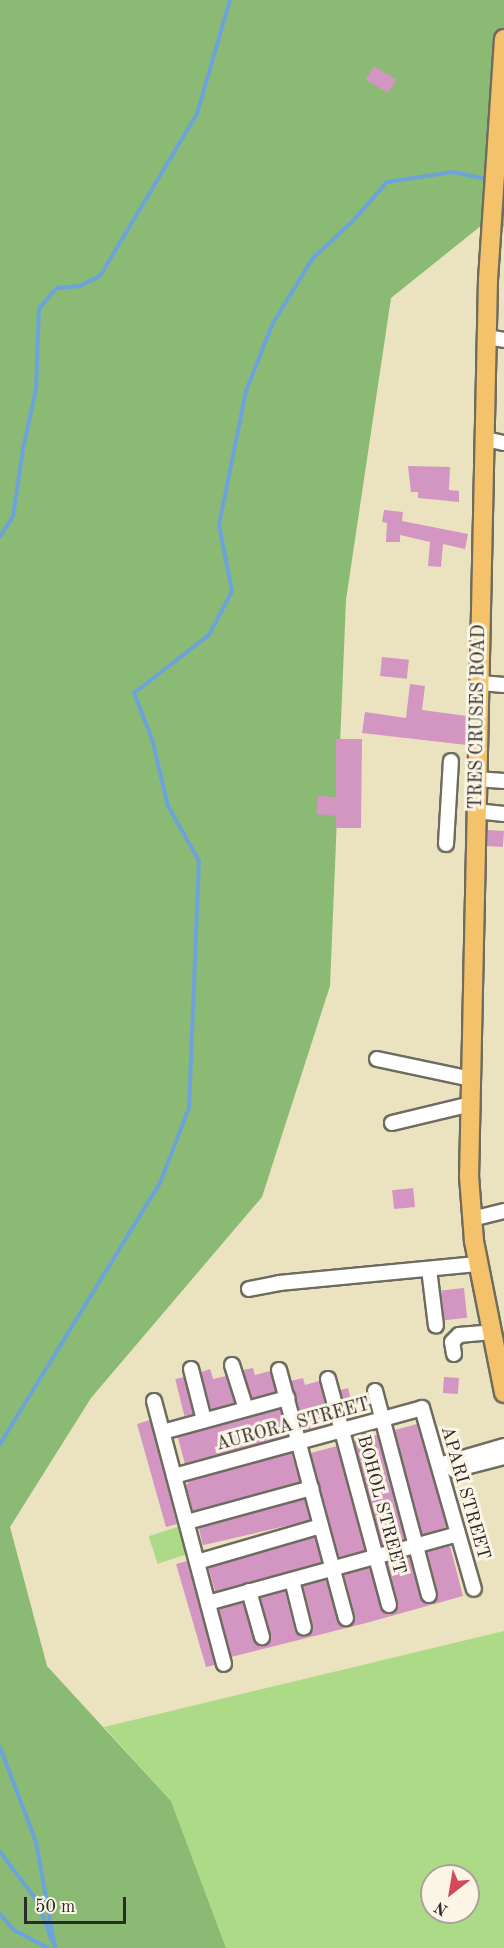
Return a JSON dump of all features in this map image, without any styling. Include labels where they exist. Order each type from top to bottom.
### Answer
[{"type":"main road","name":"TRES CRUSES ROAD","points":[[504,39],[488,279],[495,339],[486,439],[476,779],[469,1176],[477,1264],[504,1393]]},
{"type":"street","points":[[486,439],[504,443]]},
{"type":"street","points":[[480,683],[504,685]]},
{"type":"street","points":[[446,844],[451,761]]},
{"type":"street","points":[[476,779],[504,781]]},
{"type":"street","points":[[476,811],[504,814]]},
{"type":"street","points":[[378,1059],[471,1079]]},
{"type":"street","points":[[392,1123],[471,1104]]},
{"type":"street","points":[[472,1219],[504,1211]]},
{"type":"street","points":[[249,1289],[279,1283],[477,1264]]},
{"type":"street","points":[[429,1269],[436,1326]]},
{"type":"street","points":[[454,1354],[452,1342],[459,1335],[492,1332]]},
{"type":"street","points":[[232,1365],[246,1409]]},
{"type":"street","points":[[191,1369],[204,1420]]},
{"type":"street","points":[[279,1370],[346,1618]]},
{"type":"street","name":"BOHOL STREET","points":[[328,1379],[389,1605]]},
{"type":"street","points":[[375,1391],[429,1595]]},
{"type":"street","points":[[163,1432],[287,1398]]},
{"type":"street","points":[[154,1401],[224,1664]]},
{"type":"street","name":"AURORA STREET","points":[[174,1476],[422,1408]]},
{"type":"street","name":"APARI STREET","points":[[422,1408],[474,1589]]},
{"type":"street","points":[[482,1458],[504,1446]]},
{"type":"street","points":[[440,1469],[482,1458],[504,1457]]},
{"type":"street","points":[[187,1522],[311,1488]]},
{"type":"street","points":[[197,1562],[321,1526]]},
{"type":"street","points":[[208,1603],[458,1534]]},
{"type":"street","points":[[292,1580],[304,1628]]},
{"type":"street","points":[[249,1591],[262,1637]]},
{"type":"green space","points":[[0,0],[504,0],[504,227],[492,217],[391,298],[346,600],[330,986],[262,1197],[91,1398],[10,1527],[47,1666],[171,1801],[226,1948],[0,1948]]},
{"type":"green space","points":[[180,1526],[189,1554],[158,1564],[149,1536]]},
{"type":"green space","points":[[504,1631],[504,1948],[226,1948],[171,1801],[104,1727]]},
{"type":"building","points":[[374,66],[396,79],[388,93],[366,80]]},
{"type":"building","points":[[408,466],[450,467],[449,490],[459,491],[459,502],[418,498],[418,492],[411,492]]},
{"type":"building","points":[[384,510],[403,512],[402,521],[468,534],[465,549],[443,544],[441,567],[428,566],[430,542],[400,535],[400,542],[386,542],[387,523],[382,522]]},
{"type":"building","points":[[382,657],[409,660],[407,679],[380,676]]},
{"type":"building","points":[[410,684],[425,686],[422,710],[467,716],[467,745],[362,733],[365,712],[406,718]]},
{"type":"building","points":[[336,739],[362,739],[361,828],[336,828],[336,816],[316,814],[318,796],[336,797]]},
{"type":"building","points":[[488,830],[504,831],[503,847],[487,846]]},
{"type":"building","points":[[413,1188],[415,1207],[394,1209],[392,1190]]},
{"type":"building","points":[[464,1288],[467,1318],[444,1320],[441,1290]]},
{"type":"building","points":[[253,1368],[255,1375],[270,1371],[276,1392],[252,1398],[243,1370]]},
{"type":"building","points":[[210,1369],[213,1379],[226,1376],[235,1403],[211,1410],[201,1372]]},
{"type":"building","points":[[184,1377],[193,1414],[184,1416],[175,1379]]},
{"type":"building","points":[[444,1377],[459,1378],[458,1394],[443,1393]]},
{"type":"building","points":[[303,1378],[305,1385],[319,1381],[330,1423],[305,1431],[291,1381]]},
{"type":"building","points":[[348,1388],[356,1417],[348,1419],[340,1390]]},
{"type":"building","points":[[280,1409],[287,1436],[185,1463],[178,1436]]},
{"type":"building","points":[[150,1420],[177,1524],[166,1527],[137,1424]]},
{"type":"building","points":[[417,1424],[447,1527],[422,1535],[395,1430]]},
{"type":"building","points":[[377,1435],[405,1539],[382,1546],[354,1441]]},
{"type":"building","points":[[337,1446],[365,1550],[339,1557],[311,1453]]},
{"type":"building","points":[[291,1453],[300,1482],[193,1511],[186,1485],[190,1481]]},
{"type":"building","points":[[305,1499],[310,1520],[203,1545],[198,1524]]},
{"type":"building","points":[[315,1537],[322,1562],[215,1593],[208,1568]]},
{"type":"building","points":[[450,1546],[463,1596],[366,1623],[231,1657],[219,1609],[243,1603],[254,1640],[264,1646],[269,1643],[271,1635],[260,1598],[285,1591],[295,1631],[307,1637],[313,1626],[303,1586],[326,1580],[338,1621],[343,1626],[349,1626],[355,1616],[344,1575],[370,1568],[381,1608],[386,1613],[392,1613],[398,1603],[387,1563],[410,1557],[421,1598],[426,1603],[432,1603],[438,1593],[427,1552]]},
{"type":"building","points":[[187,1561],[215,1665],[206,1667],[176,1564]]},
{"type":"waterway","points":[[0,537],[13,516],[23,449],[36,389],[39,308],[57,288],[80,286],[100,276],[197,114],[230,0]]},
{"type":"waterway","points":[[0,1444],[160,1183],[189,1108],[199,861],[168,806],[152,739],[134,693],[209,635],[232,591],[219,525],[246,391],[272,325],[312,259],[352,222],[387,182],[453,172],[482,178]]},
{"type":"waterway","points":[[0,1747],[36,1842],[55,1948]]},
{"type":"waterway","points":[[0,1852],[38,1902],[52,1941]]},
{"type":"waterway","points":[[0,1914],[14,1930],[48,1948]]}]
